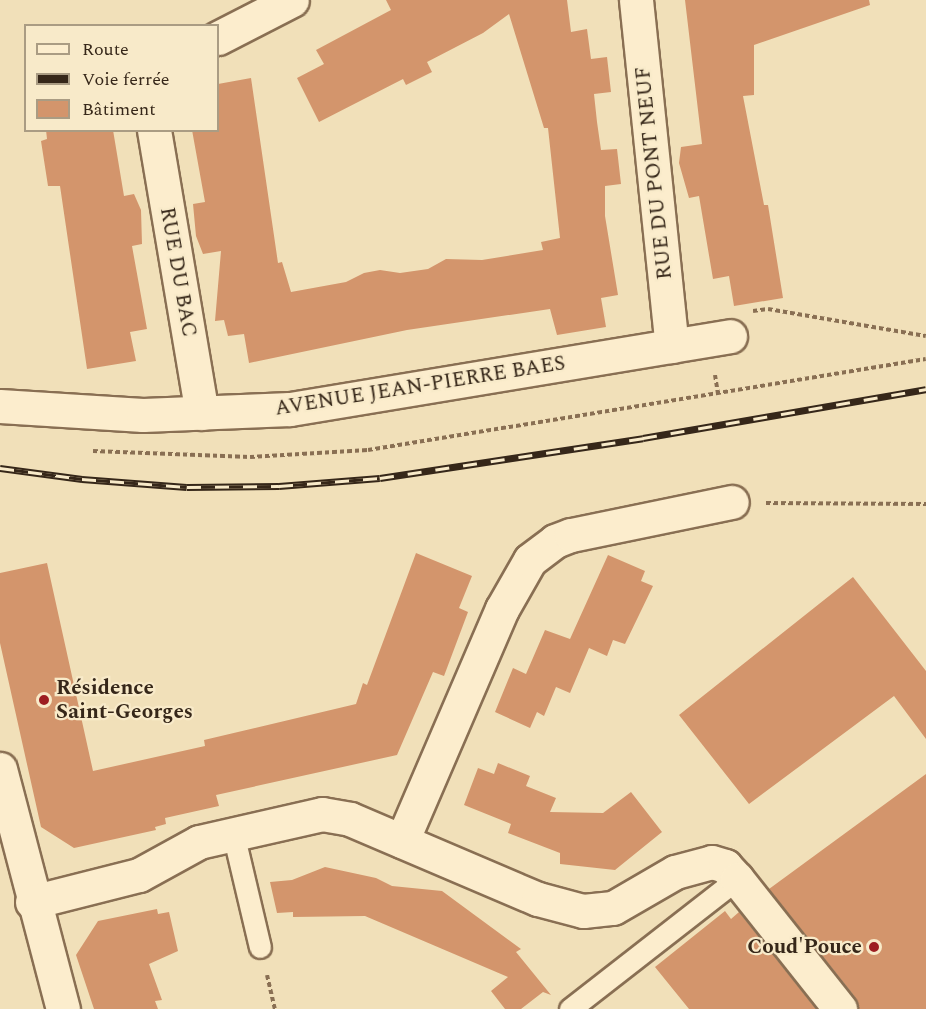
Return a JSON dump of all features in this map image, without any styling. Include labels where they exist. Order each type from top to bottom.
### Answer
[{"type":"street","points":[[219,37],[292,0]]},
{"type":"street","name":"RUE DU PONT NEUF","points":[[636,0],[672,346]]},
{"type":"street","name":"RUE DU BAC","points":[[154,132],[202,413]]},
{"type":"street","name":"AVENUE JEAN-PIERRE BAES","points":[[0,406],[116,414],[202,413],[340,403],[672,346],[739,324]]},
{"type":"street","points":[[402,841],[502,609],[530,560],[555,541],[571,536],[732,502]]},
{"type":"street","points":[[0,769],[32,902],[63,1009]]},
{"type":"street","points":[[32,902],[124,880],[199,842],[310,816],[335,814],[538,899],[583,911],[627,903],[697,863],[720,864],[737,879],[840,1009]]},
{"type":"lane","points":[[233,833],[260,947]]},
{"type":"lane","points":[[570,1009],[737,879]]},
{"type":"path","points":[[739,324],[768,309],[926,336]]},
{"type":"path","points":[[82,450],[250,457],[368,450],[926,359]]},
{"type":"path","points":[[732,502],[926,504]]},
{"type":"path","points":[[260,947],[275,1009]]},
{"type":"building","points":[[386,0],[567,0],[571,32],[587,29],[591,59],[607,57],[611,92],[594,94],[597,122],[601,150],[617,149],[621,184],[605,186],[605,216],[618,295],[601,298],[606,327],[557,335],[550,309],[407,330],[249,363],[244,334],[228,336],[224,320],[215,321],[221,251],[203,254],[196,236],[193,204],[205,202],[192,132],[219,132],[219,84],[251,78],[278,263],[282,262],[291,292],[346,282],[364,273],[380,270],[400,273],[428,269],[446,259],[482,260],[543,250],[541,242],[560,238],[548,128],[544,128],[509,14],[483,33],[427,62],[432,72],[406,85],[403,79],[319,122],[297,78],[324,64],[316,50],[391,10]]},
{"type":"building","points":[[685,0],[869,0],[870,5],[754,45],[754,95],[743,96],[764,205],[768,205],[783,298],[734,306],[729,276],[713,279],[699,196],[689,198],[679,163],[681,147],[702,144]]},
{"type":"building","points":[[46,132],[113,132],[124,196],[134,194],[141,210],[142,244],[132,246],[147,329],[130,332],[136,361],[87,369],[60,186],[48,186],[41,141],[47,139]]},
{"type":"building","name":"Résidence Saint-Georges","points":[[416,553],[472,576],[459,608],[468,612],[444,676],[433,672],[397,755],[216,795],[219,806],[165,818],[166,824],[155,827],[156,830],[74,848],[41,827],[0,643],[0,573],[47,563],[93,771],[205,746],[204,740],[356,704],[363,683],[367,685]]},
{"type":"building","points":[[608,555],[645,571],[641,581],[653,586],[625,644],[613,640],[607,656],[589,648],[570,693],[556,687],[544,716],[537,712],[530,728],[495,712],[513,668],[526,674],[545,630],[570,639]]},
{"type":"building","points":[[853,577],[926,671],[926,739],[894,696],[749,804],[679,715]]},
{"type":"building","points":[[498,763],[530,776],[526,786],[556,798],[550,812],[603,813],[631,792],[662,832],[615,870],[560,864],[560,853],[508,833],[511,824],[464,805],[478,768],[494,774]]},
{"type":"building","name":"Coud'Pouce","points":[[926,774],[926,1009],[858,1009],[855,997],[769,889]]},
{"type":"building","points":[[325,867],[376,878],[392,886],[442,891],[521,949],[516,952],[551,995],[543,992],[521,1009],[505,1009],[491,991],[508,977],[365,916],[293,917],[293,912],[277,913],[270,882],[292,880]]},
{"type":"building","points":[[157,909],[158,914],[169,912],[178,951],[149,964],[162,1000],[155,1001],[158,1009],[94,1009],[76,955],[98,921]]},
{"type":"building","points":[[725,911],[731,919],[739,912],[816,1009],[689,1009],[655,967]]},
{"type":"railway","points":[[0,468],[82,479],[187,487],[279,486],[380,478],[643,438],[926,389]]},
{"type":"place","name":"Résidence Saint-Georges","points":[[44,700]]},
{"type":"place","name":"Coud'Pouce","points":[[874,947]]}]
